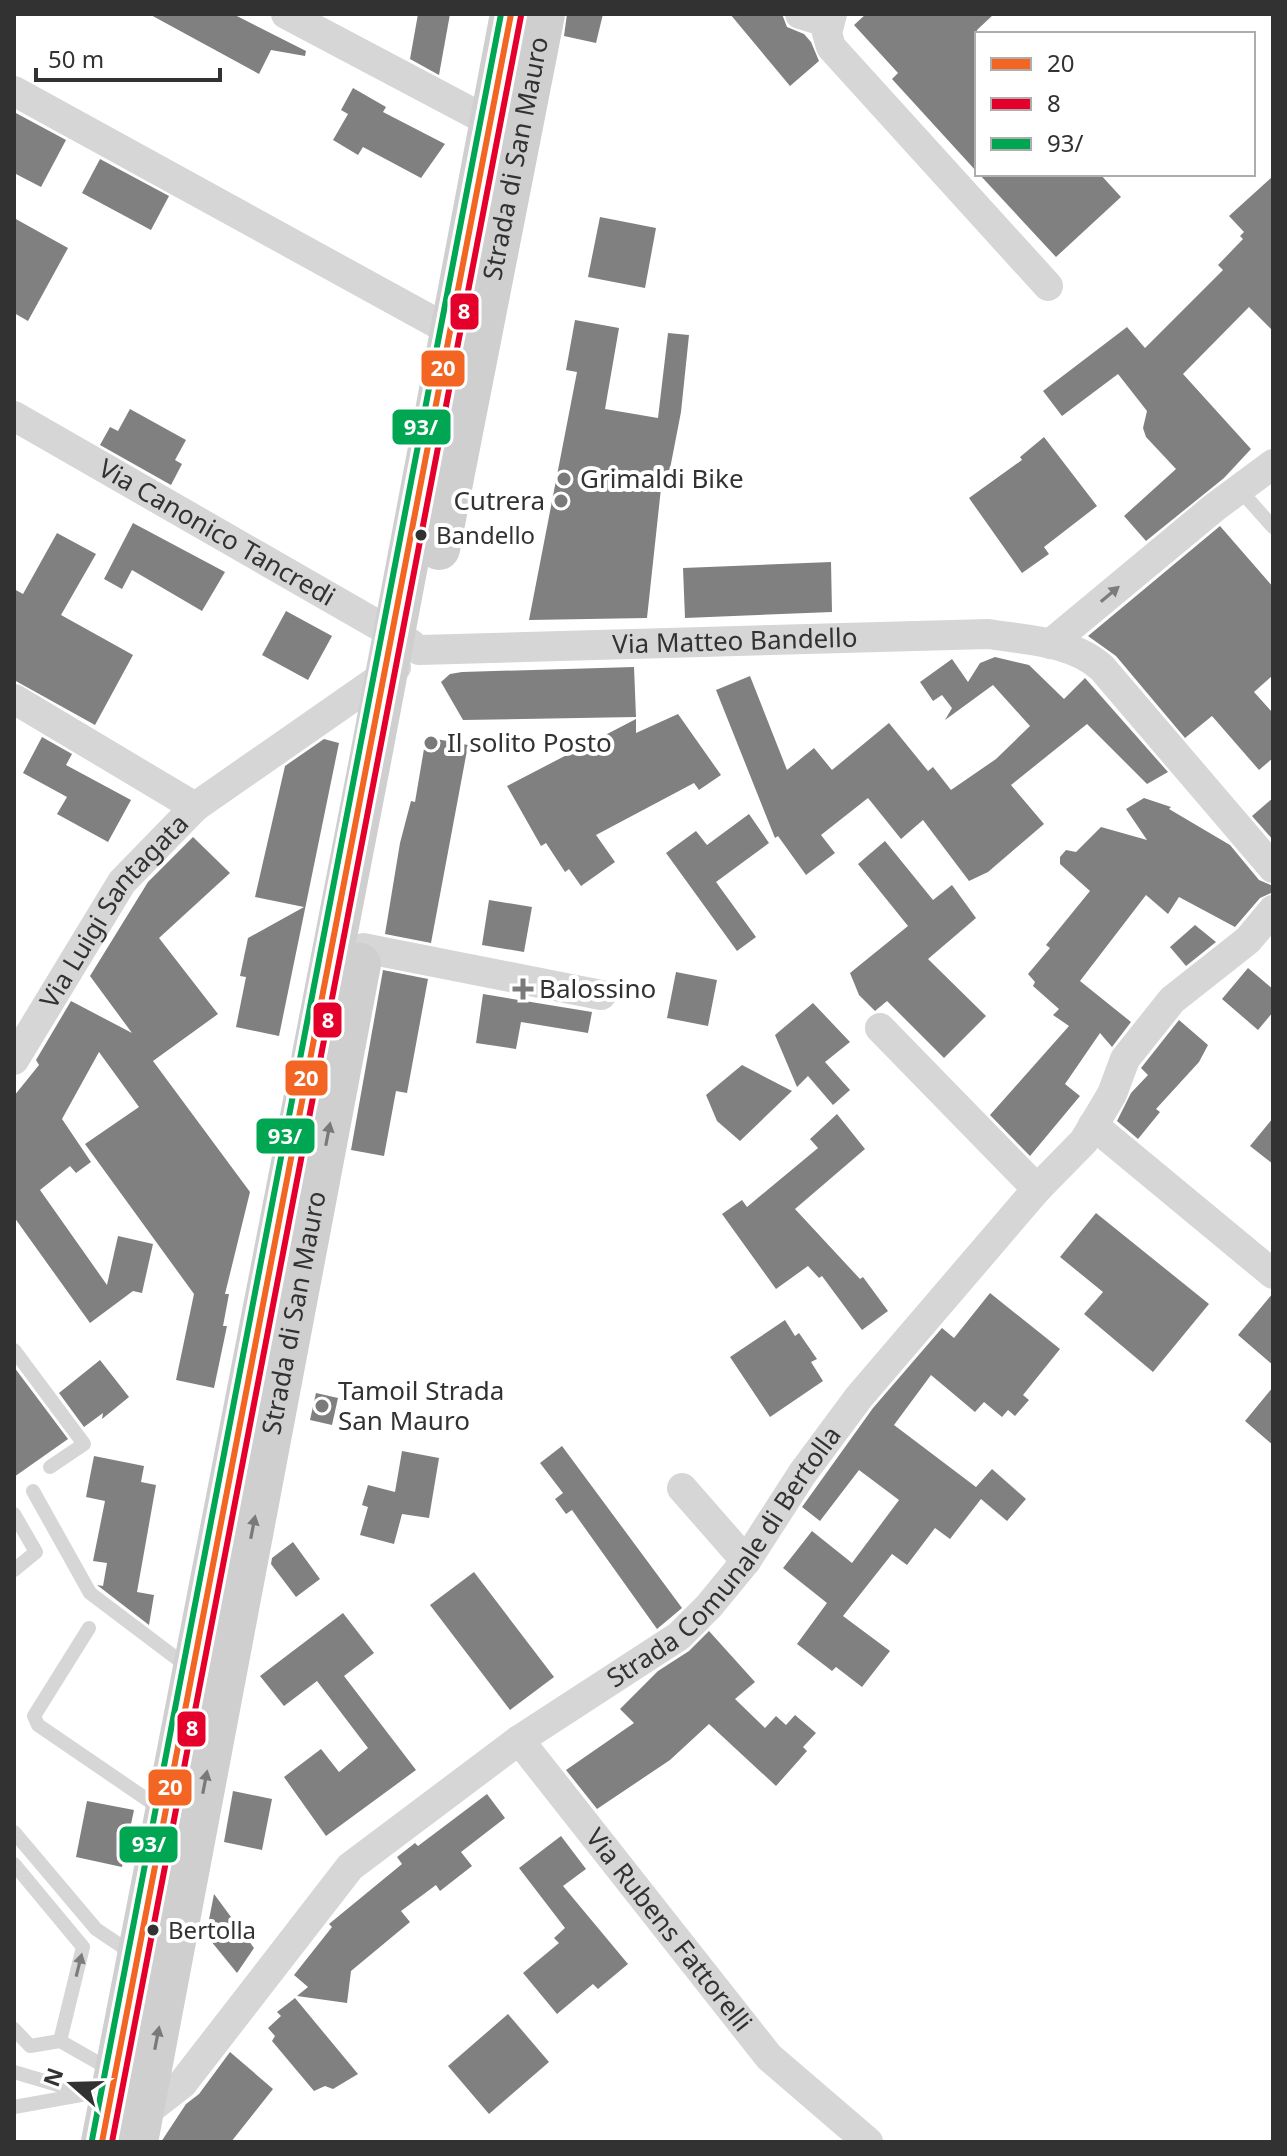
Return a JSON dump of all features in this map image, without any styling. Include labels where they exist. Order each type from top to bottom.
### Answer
[{"type":"main road","name":"Strada di San Mauro","points":[[114,2113],[363,948],[449,330],[511,14]]},
{"type":"main road","name":"Strada di San Mauro","points":[[114,2113],[137,1957],[164,1812],[387,675],[406,641],[544,14]]},
{"type":"street","name":"Strada di San Mauro","points":[[286,14],[490,122]]},
{"type":"street","points":[[800,14],[830,19],[831,47],[1048,286]]},
{"type":"street","points":[[14,91],[449,330]]},
{"type":"street","name":"Via Canonico Tancredi","points":[[14,416],[406,641]]},
{"type":"street","points":[[1050,644],[1273,464]]},
{"type":"street","name":"Via Matteo Bandello","points":[[406,641],[988,634],[1050,644]]},
{"type":"street","points":[[1050,644],[1088,655],[1102,668],[1273,868]]},
{"type":"street","name":"Via Luigi Santagata","points":[[14,1060],[122,882],[195,807],[387,675]]},
{"type":"street","name":"Via Luigi Santagata","points":[[14,699],[195,807]]},
{"type":"street","name":"Strada Comunale di Bertolla","points":[[114,2113],[182,2084],[350,1867],[519,1740],[679,1636],[746,1561],[802,1474],[859,1397],[1037,1189],[1084,1141],[1112,1094],[1125,1059],[1172,1000],[1248,940],[1273,910]]},
{"type":"street","points":[[363,948],[601,995]]},
{"type":"street","points":[[880,1028],[1037,1189]]},
{"type":"street","points":[[1093,1125],[1273,1274]]},
{"type":"street","name":"Strada Comunale di Bertolla","points":[[682,1488],[746,1561]]},
{"type":"street","name":"Via Rubens Fattorelli","points":[[519,1740],[769,2057],[868,2142]]},
{"type":"street","points":[[830,2109],[831,2142]]},
{"type":"lane","points":[[1239,489],[1273,527]]},
{"type":"lane","points":[[14,1350],[84,1444],[50,1467]]},
{"type":"lane","points":[[33,1491],[90,1593],[191,1670]]},
{"type":"lane","points":[[14,1514],[36,1552],[14,1570]]},
{"type":"lane","points":[[27,1532],[49,1519]]},
{"type":"lane","points":[[89,1628],[34,1716],[38,1725],[164,1812]]},
{"type":"lane","points":[[14,1832],[96,1929],[137,1957]]},
{"type":"lane","points":[[14,1864],[83,1947],[60,2041]]},
{"type":"lane","points":[[14,2029],[30,2046],[60,2041]]},
{"type":"lane","points":[[60,2041],[114,2113]]},
{"type":"lane","points":[[14,2072],[114,2113]]},
{"type":"lane","points":[[14,2107],[114,2113]]},
{"type":"building","points":[[149,14],[233,14],[306,51],[305,56],[271,50],[259,74]]},
{"type":"building","points":[[418,14],[450,14],[439,75],[410,59]]},
{"type":"building","points":[[567,14],[603,14],[596,43],[564,36]]},
{"type":"building","points":[[730,14],[782,14],[787,27],[804,34],[811,42],[819,61],[790,86]]},
{"type":"building","points":[[866,14],[994,14],[975,32],[975,170],[892,79],[898,73],[854,25]]},
{"type":"building","points":[[353,88],[386,107],[383,112],[445,144],[421,178],[363,147],[358,155],[333,140],[348,114],[341,110]]},
{"type":"building","points":[[14,112],[66,140],[41,187],[14,173]]},
{"type":"building","points":[[100,159],[169,196],[151,230],[82,193]]},
{"type":"building","points":[[981,176],[1102,176],[1121,197],[1056,257]]},
{"type":"building","points":[[1273,176],[1273,331],[1249,307],[1183,374],[1251,449],[1224,478],[1146,541],[1124,516],[1176,469],[1146,437],[1143,428],[1147,411],[1118,374],[1062,416],[1043,391],[1127,327],[1145,348],[1223,270],[1218,265],[1243,239],[1240,236],[1244,232],[1229,216]]},
{"type":"building","points":[[600,217],[656,228],[645,288],[588,277]]},
{"type":"building","points":[[14,218],[68,248],[28,321],[14,313]]},
{"type":"building","points":[[575,320],[619,328],[605,409],[658,418],[668,333],[689,335],[681,412],[668,479],[662,479],[647,618],[529,620],[577,372],[566,370]]},
{"type":"building","points":[[130,409],[186,440],[175,460],[182,464],[171,485],[100,445],[110,427],[118,431]]},
{"type":"building","points":[[1044,437],[1097,506],[1044,547],[1049,554],[1022,573],[969,498],[1022,460],[1020,457]]},
{"type":"building","points":[[133,523],[225,572],[202,611],[132,570],[122,589],[104,579]]},
{"type":"building","points":[[1220,526],[1273,587],[1273,675],[1254,692],[1273,713],[1273,758],[1259,770],[1212,716],[1185,738],[1116,656],[1088,636]]},
{"type":"building","points":[[57,533],[96,554],[61,615],[133,655],[95,725],[14,680],[14,589],[23,594]]},
{"type":"building","points":[[831,562],[832,612],[685,618],[683,568]]},
{"type":"building","points":[[286,611],[332,636],[308,680],[262,655]]},
{"type":"building","points":[[995,657],[1029,665],[1064,699],[1085,678],[1168,772],[1147,784],[1087,724],[1011,785],[1044,824],[988,872],[969,881],[923,820],[901,839],[868,798],[821,835],[835,853],[806,875],[778,836],[775,838],[716,690],[750,676],[787,770],[814,748],[832,770],[889,723],[928,771],[933,767],[951,790],[996,759],[1030,726],[993,685],[945,720],[952,708],[942,695],[933,701],[920,682],[952,659],[968,682],[980,663]]},
{"type":"building","points":[[634,667],[636,717],[463,720],[441,682],[450,674],[462,672]]},
{"type":"building","points":[[678,714],[721,775],[699,790],[694,783],[596,835],[615,862],[581,886],[569,869],[565,872],[546,843],[541,846],[507,786],[636,719],[636,733]]},
{"type":"building","points":[[42,737],[72,754],[66,765],[131,800],[108,842],[57,814],[67,797],[23,773]]},
{"type":"building","points":[[426,737],[468,745],[431,943],[385,934],[400,843],[411,801],[415,802]]},
{"type":"building","points":[[324,739],[339,743],[279,1036],[236,1027],[246,977],[240,976],[248,938],[304,907],[255,897],[285,766]]},
{"type":"building","points":[[1144,798],[1171,807],[1169,809],[1230,845],[1259,880],[1273,886],[1273,892],[1260,898],[1235,927],[1179,897],[1168,914],[1146,895],[1080,981],[1131,1022],[1112,1047],[1100,1033],[1065,1084],[1080,1096],[1030,1156],[990,1115],[1069,1026],[1053,1015],[1059,1009],[1033,986],[1035,982],[1028,974],[1050,948],[1046,945],[1090,891],[1060,864],[1060,857],[1066,850],[1076,852],[1101,827],[1147,840],[1126,809]]},
{"type":"building","points":[[1273,798],[1273,840],[1252,816]]},
{"type":"building","points":[[749,814],[769,843],[716,882],[756,937],[737,951],[666,853],[696,831],[707,845]]},
{"type":"building","points":[[193,837],[230,873],[159,938],[218,1014],[153,1061],[250,1192],[225,1294],[229,1294],[223,1326],[227,1326],[214,1388],[176,1380],[194,1294],[85,1144],[139,1107],[99,1052],[62,1119],[91,1162],[76,1173],[70,1166],[40,1190],[107,1285],[118,1236],[153,1244],[142,1293],[133,1291],[90,1323],[14,1217],[14,1096],[39,1065],[36,1060],[71,1001],[132,1033],[90,976],[148,882]]},
{"type":"building","points":[[885,841],[933,900],[952,885],[976,918],[928,959],[986,1016],[944,1058],[887,1001],[875,1011],[859,995],[850,973],[908,926],[858,864]]},
{"type":"building","points":[[489,900],[532,907],[524,952],[482,945]]},
{"type":"building","points":[[1195,925],[1216,942],[1186,966],[1170,947]]},
{"type":"building","points":[[1248,968],[1273,989],[1273,1012],[1258,1030],[1222,999]]},
{"type":"building","points":[[383,970],[428,979],[407,1093],[396,1091],[384,1156],[351,1150]]},
{"type":"building","points":[[676,972],[717,980],[708,1026],[667,1018]]},
{"type":"building","points":[[483,994],[592,1012],[588,1033],[521,1022],[516,1049],[476,1043]]},
{"type":"building","points":[[813,1003],[850,1042],[825,1062],[850,1090],[833,1105],[808,1076],[797,1087],[775,1035]]},
{"type":"building","points":[[1179,1020],[1208,1045],[1199,1062],[1156,1109],[1160,1112],[1138,1139],[1117,1121],[1131,1093],[1148,1075],[1141,1068]]},
{"type":"building","points":[[742,1065],[792,1091],[740,1141],[717,1121],[706,1095]]},
{"type":"building","points":[[837,1114],[865,1149],[795,1209],[860,1279],[863,1277],[888,1311],[862,1330],[822,1276],[819,1278],[808,1266],[776,1289],[722,1214],[742,1200],[747,1207],[818,1148],[810,1139]]},
{"type":"building","points":[[1273,1118],[1273,1164],[1250,1146]]},
{"type":"building","points":[[1096,1213],[1209,1304],[1153,1372],[1084,1314],[1103,1292],[1060,1257]]},
{"type":"building","points":[[990,1293],[1060,1349],[1023,1395],[1029,1400],[1015,1416],[1008,1410],[1002,1417],[984,1402],[975,1412],[931,1375],[894,1425],[976,1487],[992,1469],[1026,1499],[1007,1521],[981,1499],[950,1539],[935,1528],[907,1565],[892,1554],[843,1616],[890,1651],[862,1687],[836,1667],[832,1671],[797,1644],[827,1603],[783,1568],[812,1531],[852,1563],[899,1500],[859,1470],[820,1521],[802,1507],[873,1408],[942,1328],[954,1338]]},
{"type":"building","points":[[1273,1293],[1273,1365],[1238,1335]]},
{"type":"building","points":[[785,1320],[795,1336],[799,1333],[817,1359],[811,1362],[823,1381],[770,1417],[730,1357]]},
{"type":"building","points":[[100,1360],[129,1397],[102,1419],[103,1413],[84,1427],[59,1393]]},
{"type":"building","points":[[14,1367],[68,1439],[14,1477]]},
{"type":"building","points":[[1273,1387],[1273,1445],[1245,1421]]},
{"type":"building","points":[[316,1393],[338,1398],[332,1425],[310,1420]]},
{"type":"building","points":[[562,1446],[682,1608],[657,1629],[572,1510],[566,1514],[555,1499],[563,1493],[540,1463]]},
{"type":"building","points":[[402,1451],[439,1458],[429,1518],[402,1514],[394,1544],[360,1535],[368,1507],[362,1505],[368,1485],[395,1492]]},
{"type":"building","points":[[94,1456],[144,1466],[141,1482],[156,1485],[137,1592],[154,1595],[149,1625],[97,1585],[103,1586],[107,1563],[93,1561],[105,1501],[86,1497]]},
{"type":"building","points":[[293,1542],[320,1579],[296,1597],[271,1564],[272,1558]]},
{"type":"building","points":[[474,1572],[554,1677],[510,1710],[430,1605]]},
{"type":"building","points":[[343,1613],[374,1653],[344,1676],[416,1770],[326,1836],[284,1777],[321,1749],[339,1772],[368,1748],[317,1681],[284,1706],[260,1676]]},
{"type":"building","points":[[709,1631],[755,1682],[735,1699],[765,1728],[776,1716],[786,1725],[795,1715],[816,1733],[803,1747],[807,1751],[776,1786],[709,1724],[670,1760],[597,1809],[566,1770],[634,1723],[620,1709],[658,1671],[689,1651]]},
{"type":"building","points":[[233,1791],[272,1799],[262,1850],[224,1842]]},
{"type":"building","points":[[487,1794],[505,1818],[461,1852],[472,1866],[440,1891],[436,1885],[401,1911],[410,1922],[351,1971],[347,2003],[297,1996],[308,1987],[294,1975],[332,1927],[329,1924],[402,1864],[397,1857],[415,1843],[418,1846]]},
{"type":"building","points":[[87,1801],[134,1810],[122,1867],[76,1857]]},
{"type":"building","points":[[561,1836],[586,1869],[563,1886],[628,1964],[598,1989],[593,1984],[557,2014],[523,1973],[559,1943],[554,1938],[565,1928],[519,1868]]},
{"type":"building","points":[[214,1894],[254,1948],[237,1973],[206,1935]]},
{"type":"building","points":[[295,1998],[358,2074],[333,2089],[325,2086],[314,2091],[272,2041],[275,2036],[268,2028],[281,2016],[277,2012]]},
{"type":"building","points":[[508,2014],[549,2062],[489,2114],[448,2066]]},
{"type":"building","points":[[230,2052],[273,2089],[231,2142],[161,2142],[186,2104],[199,2094]]},
{"type":"transit line","name":"93/","points":[[92,2140],[501,14]]},
{"type":"transit line","name":"20","points":[[102,2142],[511,14]]},
{"type":"transit line","name":"8","points":[[112,2142],[521,16]]},
{"type":"place","name":"Grimaldi Bike","points":[[564,479]]},
{"type":"place","name":"Cutrera","points":[[561,501]]},
{"type":"place","name":"Bandello","points":[[421,535]]},
{"type":"place","name":"Il solito Posto","points":[[431,743]]},
{"type":"place","name":"Balossino","points":[[523,989]]},
{"type":"place","name":"Tamoil Strada San Mauro","points":[[322,1406]]},
{"type":"place","name":"Bertolla","points":[[153,1930]]}]
